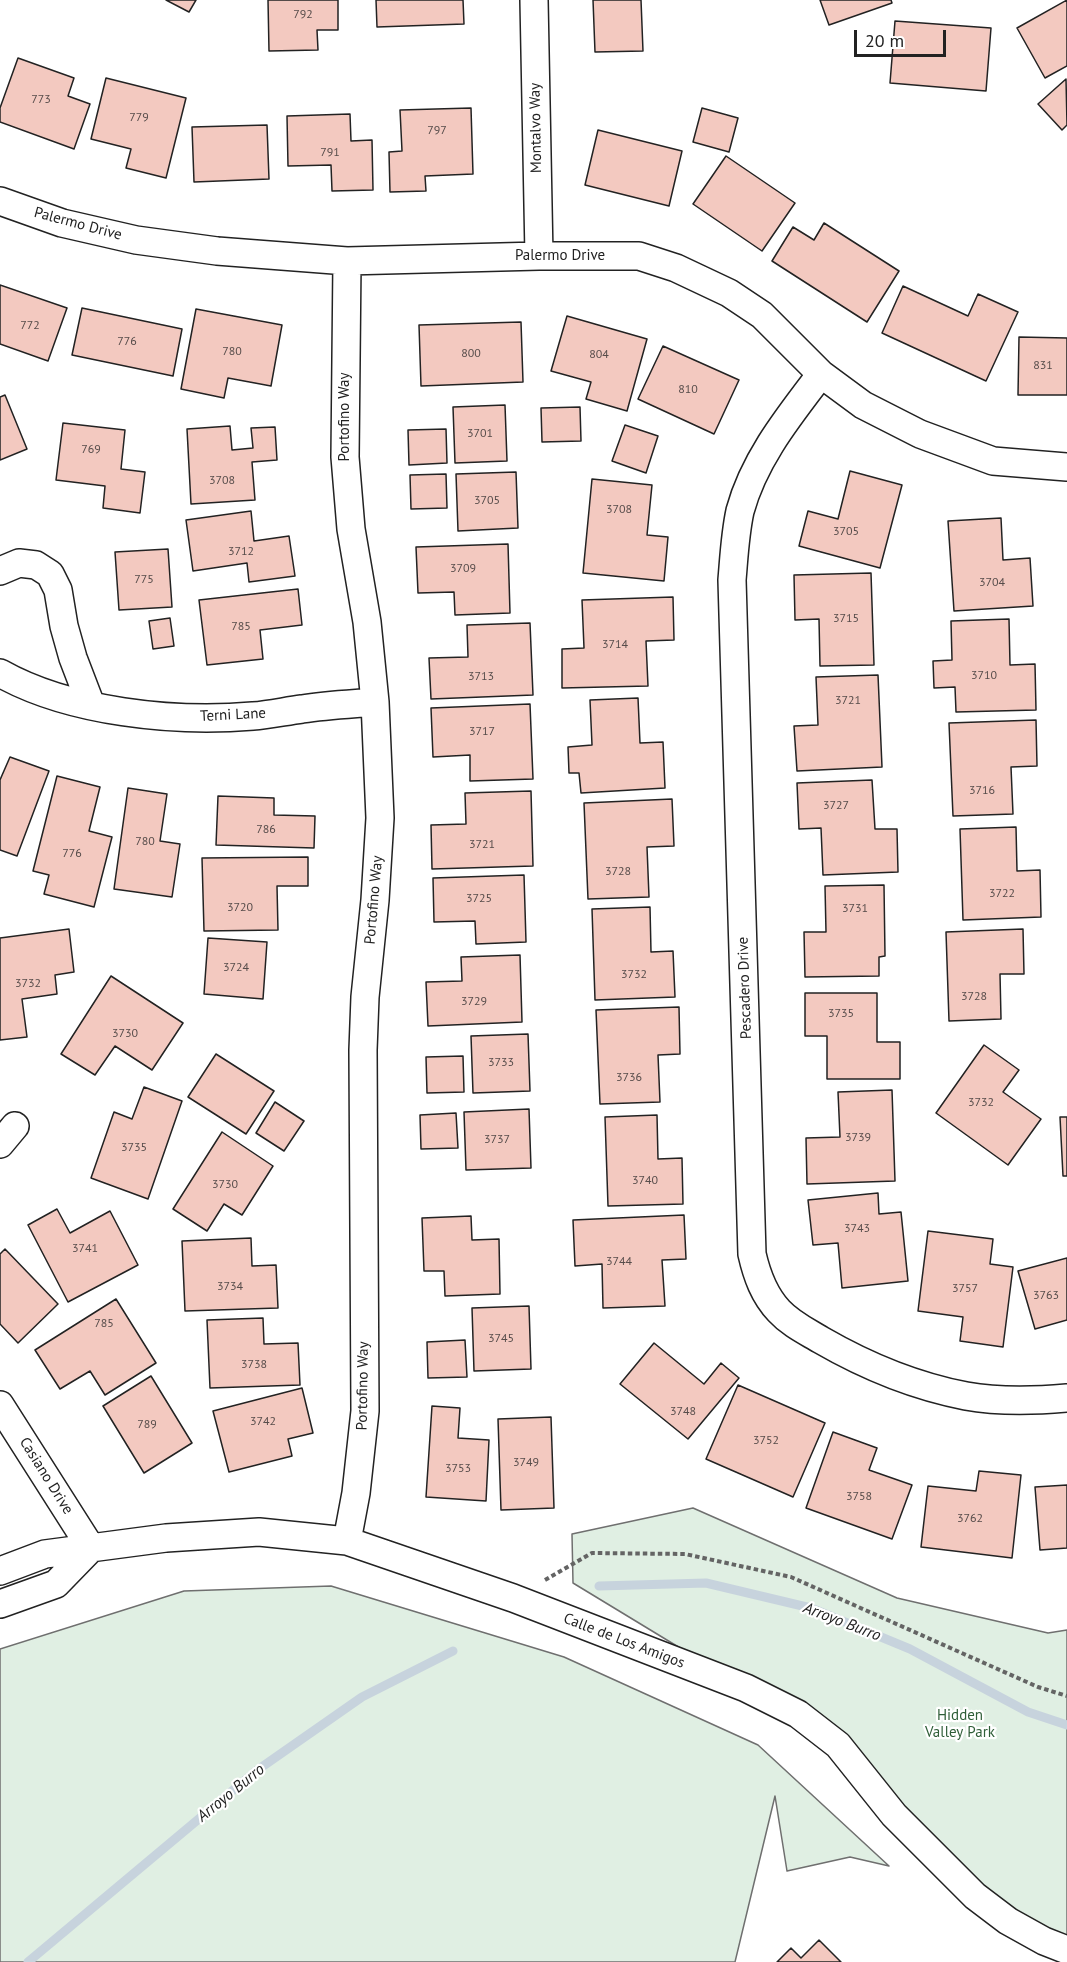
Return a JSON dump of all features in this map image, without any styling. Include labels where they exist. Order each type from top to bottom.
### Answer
[{"type":"street","name":"Montalvo Way","points":[[534,0],[539,256]]},
{"type":"street","name":"Palermo Drive","points":[[0,201],[62,223],[136,240],[217,251],[347,261],[639,256],[676,268],[729,293],[762,315],[821,374],[863,405],[920,434],[993,461],[1067,467]]},
{"type":"street","name":"Portofino Way","points":[[347,261],[345,457],[351,529],[367,622],[375,702],[380,818],[375,900],[365,997],[363,1050],[364,1411],[356,1493],[347,1541]]},
{"type":"street","name":"Pescadero Drive","points":[[821,374],[777,432],[752,478],[741,511],[734,545],[733,603],[752,1254],[756,1270],[769,1298],[790,1322],[858,1361],[911,1382],[966,1396],[1009,1400],[1067,1398]]},
{"type":"street","points":[[0,571],[19,563],[36,565],[50,574],[58,590],[64,626],[73,658],[91,705]]},
{"type":"street","name":"Terni Lane","points":[[0,673],[51,696],[161,716],[207,718],[254,716],[304,708],[375,702]]},
{"type":"street","name":"Casiano Drive","points":[[0,1404],[91,1548]]},
{"type":"street","name":"Calle de Los Amigos","points":[[0,1571],[45,1554],[166,1538],[259,1532],[347,1541],[513,1598],[746,1688],[798,1714],[838,1745],[894,1815],[975,1896],[1008,1921],[1044,1941],[1067,1950]]},
{"type":"street","points":[[0,1605],[56,1584],[91,1548]]},
{"type":"path","points":[[513,1598],[592,1553],[685,1554],[791,1577],[1038,1687],[1067,1696]]},
{"type":"green space","name":"Hidden Valley Park","points":[[693,1508],[897,1598],[1048,1633],[1067,1630],[1067,1950],[1008,1921],[837,1746],[573,1583],[572,1534]]},
{"type":"green space","points":[[331,1586],[564,1657],[758,1745],[889,1866],[850,1857],[787,1871],[775,1796],[735,1962],[0,1962],[0,1649],[184,1591]]},
{"type":"building","points":[[166,0],[196,0],[189,12]]},
{"type":"building","points":[[268,0],[338,0],[338,30],[317,30],[318,50],[269,51]]},
{"type":"building","points":[[376,0],[463,0],[464,24],[377,27]]},
{"type":"building","points":[[593,0],[641,0],[643,51],[595,52]]},
{"type":"building","points":[[820,0],[891,0],[892,3],[829,25]]},
{"type":"building","points":[[1067,0],[1067,66],[1045,78],[1017,28]]},
{"type":"building","points":[[895,21],[991,28],[986,91],[890,83]]},
{"type":"building","points":[[18,58],[74,78],[68,96],[90,104],[74,149],[0,122],[0,108]]},
{"type":"building","points":[[106,78],[186,98],[166,178],[126,168],[131,149],[91,139]]},
{"type":"building","points":[[1066,79],[1067,125],[1062,130],[1038,104]]},
{"type":"building","points":[[471,108],[473,174],[425,176],[426,191],[390,192],[389,152],[402,151],[400,110]]},
{"type":"building","points":[[702,108],[738,118],[729,152],[693,142]]},
{"type":"building","points":[[350,114],[351,141],[372,140],[373,190],[332,191],[331,165],[288,166],[287,116]]},
{"type":"building","points":[[267,125],[269,179],[194,182],[192,127]]},
{"type":"building","points":[[598,130],[682,151],[669,206],[585,185]]},
{"type":"building","points":[[726,156],[795,203],[762,251],[693,204]]},
{"type":"building","points":[[824,223],[899,271],[867,322],[772,261],[793,227],[814,240]]},
{"type":"building","points":[[0,285],[67,308],[48,361],[0,344]]},
{"type":"building","points":[[903,286],[968,316],[978,294],[1018,312],[986,381],[882,333]]},
{"type":"building","points":[[82,308],[182,329],[173,376],[72,355]]},
{"type":"building","points":[[196,309],[282,325],[271,386],[228,378],[224,398],[181,389]]},
{"type":"building","points":[[567,316],[647,339],[627,411],[586,399],[591,382],[551,371]]},
{"type":"building","points":[[521,322],[523,382],[421,386],[419,325]]},
{"type":"building","points":[[1019,337],[1067,338],[1067,395],[1018,395]]},
{"type":"building","points":[[663,346],[739,380],[714,434],[638,399]]},
{"type":"building","points":[[5,395],[27,449],[0,460],[0,397]]},
{"type":"building","points":[[505,405],[507,461],[455,463],[453,407]]},
{"type":"building","points":[[580,407],[581,441],[542,442],[541,408]]},
{"type":"building","points":[[63,423],[125,430],[121,469],[145,472],[140,513],[103,508],[105,486],[56,480]]},
{"type":"building","points":[[625,425],[658,436],[646,473],[612,461]]},
{"type":"building","points":[[230,426],[232,450],[253,448],[251,428],[275,427],[277,460],[252,462],[255,500],[191,504],[187,429]]},
{"type":"building","points":[[446,429],[447,463],[409,465],[408,430]]},
{"type":"building","points":[[850,471],[902,485],[880,568],[799,546],[808,511],[838,519]]},
{"type":"building","points":[[516,472],[518,528],[458,531],[456,474]]},
{"type":"building","points":[[446,474],[447,508],[411,509],[410,475]]},
{"type":"building","points":[[592,479],[652,485],[647,535],[668,537],[664,581],[583,573]]},
{"type":"building","points":[[251,511],[254,541],[289,536],[295,576],[249,582],[247,563],[193,571],[186,520]]},
{"type":"building","points":[[1001,518],[1003,560],[1030,558],[1033,606],[954,611],[948,521]]},
{"type":"building","points":[[508,544],[510,613],[455,615],[454,592],[418,593],[416,547]]},
{"type":"building","points":[[168,549],[172,607],[119,610],[115,552]]},
{"type":"building","points":[[871,573],[874,665],[820,666],[819,619],[795,620],[794,575]]},
{"type":"building","points":[[298,589],[302,625],[260,630],[263,659],[207,665],[199,600]]},
{"type":"building","points":[[673,597],[674,640],[646,641],[648,686],[562,688],[562,649],[584,648],[582,600]]},
{"type":"building","points":[[170,618],[174,646],[153,649],[149,621]]},
{"type":"building","points":[[1009,619],[1010,665],[1035,664],[1036,710],[956,712],[955,687],[934,688],[933,661],[952,660],[951,621]]},
{"type":"building","points":[[530,623],[533,695],[431,699],[429,658],[468,657],[467,625]]},
{"type":"building","points":[[878,675],[882,767],[797,771],[794,726],[818,725],[816,677]]},
{"type":"building","points":[[638,698],[640,743],[663,742],[665,788],[581,793],[579,773],[569,773],[568,747],[592,745],[590,700]]},
{"type":"building","points":[[530,704],[533,779],[470,781],[470,755],[433,757],[431,708]]},
{"type":"building","points":[[1036,720],[1037,766],[1011,767],[1013,814],[953,816],[949,723]]},
{"type":"building","points":[[10,757],[49,771],[17,856],[0,850],[0,780]]},
{"type":"building","points":[[57,776],[100,787],[89,831],[112,837],[94,907],[44,894],[49,875],[33,871]]},
{"type":"building","points":[[872,780],[875,829],[897,829],[898,872],[823,875],[821,828],[799,829],[797,783]]},
{"type":"building","points":[[128,788],[167,794],[160,841],[180,844],[172,897],[114,889]]},
{"type":"building","points":[[531,791],[533,866],[432,869],[431,825],[466,824],[465,793]]},
{"type":"building","points":[[218,796],[274,798],[274,815],[315,816],[314,848],[216,845]]},
{"type":"building","points":[[672,799],[674,846],[647,847],[649,897],[588,899],[584,803]]},
{"type":"building","points":[[1016,827],[1017,871],[1040,870],[1041,917],[963,920],[960,829]]},
{"type":"building","points":[[308,857],[308,886],[277,886],[278,930],[204,931],[202,858]]},
{"type":"building","points":[[524,875],[526,942],[476,944],[475,921],[434,922],[433,878]]},
{"type":"building","points":[[884,885],[885,956],[879,957],[879,976],[805,977],[804,932],[826,932],[825,886]]},
{"type":"building","points":[[650,907],[651,952],[673,951],[675,997],[595,1000],[592,909]]},
{"type":"building","points":[[69,929],[74,972],[55,975],[57,994],[22,999],[27,1037],[0,1040],[0,938]]},
{"type":"building","points":[[1023,929],[1024,974],[1000,974],[1001,1019],[949,1021],[946,932]]},
{"type":"building","points":[[208,938],[267,942],[263,999],[204,994]]},
{"type":"building","points":[[520,955],[522,1022],[428,1026],[426,982],[462,981],[461,957]]},
{"type":"building","points":[[111,976],[183,1023],[152,1070],[115,1046],[95,1075],[61,1054]]},
{"type":"building","points":[[805,993],[877,993],[877,1042],[900,1042],[900,1079],[827,1079],[827,1036],[805,1036]]},
{"type":"building","points":[[679,1007],[680,1054],[658,1055],[660,1102],[600,1104],[596,1010]]},
{"type":"building","points":[[528,1034],[530,1091],[473,1093],[471,1036]]},
{"type":"building","points":[[984,1045],[1019,1070],[1003,1092],[1041,1119],[1008,1165],[936,1113]]},
{"type":"building","points":[[216,1054],[274,1091],[246,1134],[188,1097]]},
{"type":"building","points":[[463,1056],[464,1092],[427,1093],[426,1057]]},
{"type":"building","points":[[144,1087],[182,1101],[148,1199],[91,1178],[114,1112],[132,1119]]},
{"type":"building","points":[[892,1090],[895,1181],[807,1184],[806,1138],[840,1137],[838,1092]]},
{"type":"building","points":[[275,1102],[304,1121],[284,1151],[256,1133]]},
{"type":"building","points":[[529,1109],[531,1168],[466,1170],[464,1112]]},
{"type":"building","points":[[456,1113],[458,1148],[421,1149],[420,1115]]},
{"type":"building","points":[[657,1115],[658,1159],[682,1158],[683,1204],[608,1206],[605,1117]]},
{"type":"building","points":[[1060,1117],[1067,1117],[1067,1176],[1063,1176]]},
{"type":"building","points":[[222,1132],[273,1166],[242,1215],[224,1204],[207,1231],[173,1209]]},
{"type":"building","points":[[878,1193],[879,1214],[901,1212],[908,1281],[842,1288],[838,1243],[813,1245],[808,1200]]},
{"type":"building","points":[[57,1209],[70,1233],[110,1211],[138,1265],[68,1302],[28,1225]]},
{"type":"building","points":[[684,1215],[686,1259],[662,1260],[665,1306],[603,1308],[602,1264],[575,1266],[573,1220]]},
{"type":"building","points":[[471,1216],[472,1240],[499,1239],[500,1294],[445,1296],[444,1271],[424,1271],[422,1218]]},
{"type":"building","points":[[928,1231],[993,1239],[990,1264],[1013,1267],[1003,1347],[960,1341],[963,1317],[918,1311]]},
{"type":"building","points":[[251,1238],[252,1266],[276,1265],[278,1308],[185,1311],[182,1241]]},
{"type":"building","points":[[5,1249],[58,1304],[18,1343],[0,1324],[0,1254]]},
{"type":"building","points":[[1067,1258],[1067,1320],[1035,1329],[1018,1271]]},
{"type":"building","points":[[116,1299],[156,1363],[105,1395],[90,1371],[60,1389],[35,1350]]},
{"type":"building","points":[[529,1306],[531,1369],[474,1371],[472,1308]]},
{"type":"building","points":[[263,1318],[264,1344],[298,1343],[300,1385],[210,1388],[207,1320]]},
{"type":"building","points":[[465,1340],[467,1377],[428,1378],[427,1342]]},
{"type":"building","points":[[654,1343],[704,1384],[721,1363],[739,1378],[688,1439],[620,1384]]},
{"type":"building","points":[[151,1376],[192,1443],[144,1473],[103,1406]]},
{"type":"building","points":[[738,1385],[825,1423],[793,1497],[706,1459]]},
{"type":"building","points":[[302,1388],[313,1433],[288,1439],[292,1456],[229,1472],[213,1411]]},
{"type":"building","points":[[432,1406],[460,1408],[458,1438],[489,1440],[486,1501],[426,1497]]},
{"type":"building","points":[[551,1417],[554,1508],[501,1510],[498,1419]]},
{"type":"building","points":[[833,1432],[877,1448],[869,1470],[912,1485],[892,1539],[806,1508]]},
{"type":"building","points":[[979,1471],[1021,1475],[1012,1558],[921,1547],[928,1486],[976,1491]]},
{"type":"building","points":[[1067,1485],[1067,1548],[1040,1550],[1035,1487]]},
{"type":"building","points":[[819,1940],[841,1962],[777,1962],[791,1948],[801,1958]]},
{"type":"waterway","name":"Arroyo Burro","points":[[599,1586],[706,1583],[811,1608],[910,1649],[1028,1712],[1067,1725]]},
{"type":"waterway","name":"Arroyo Burro","points":[[28,1962],[256,1771],[362,1697],[453,1651]]}]
